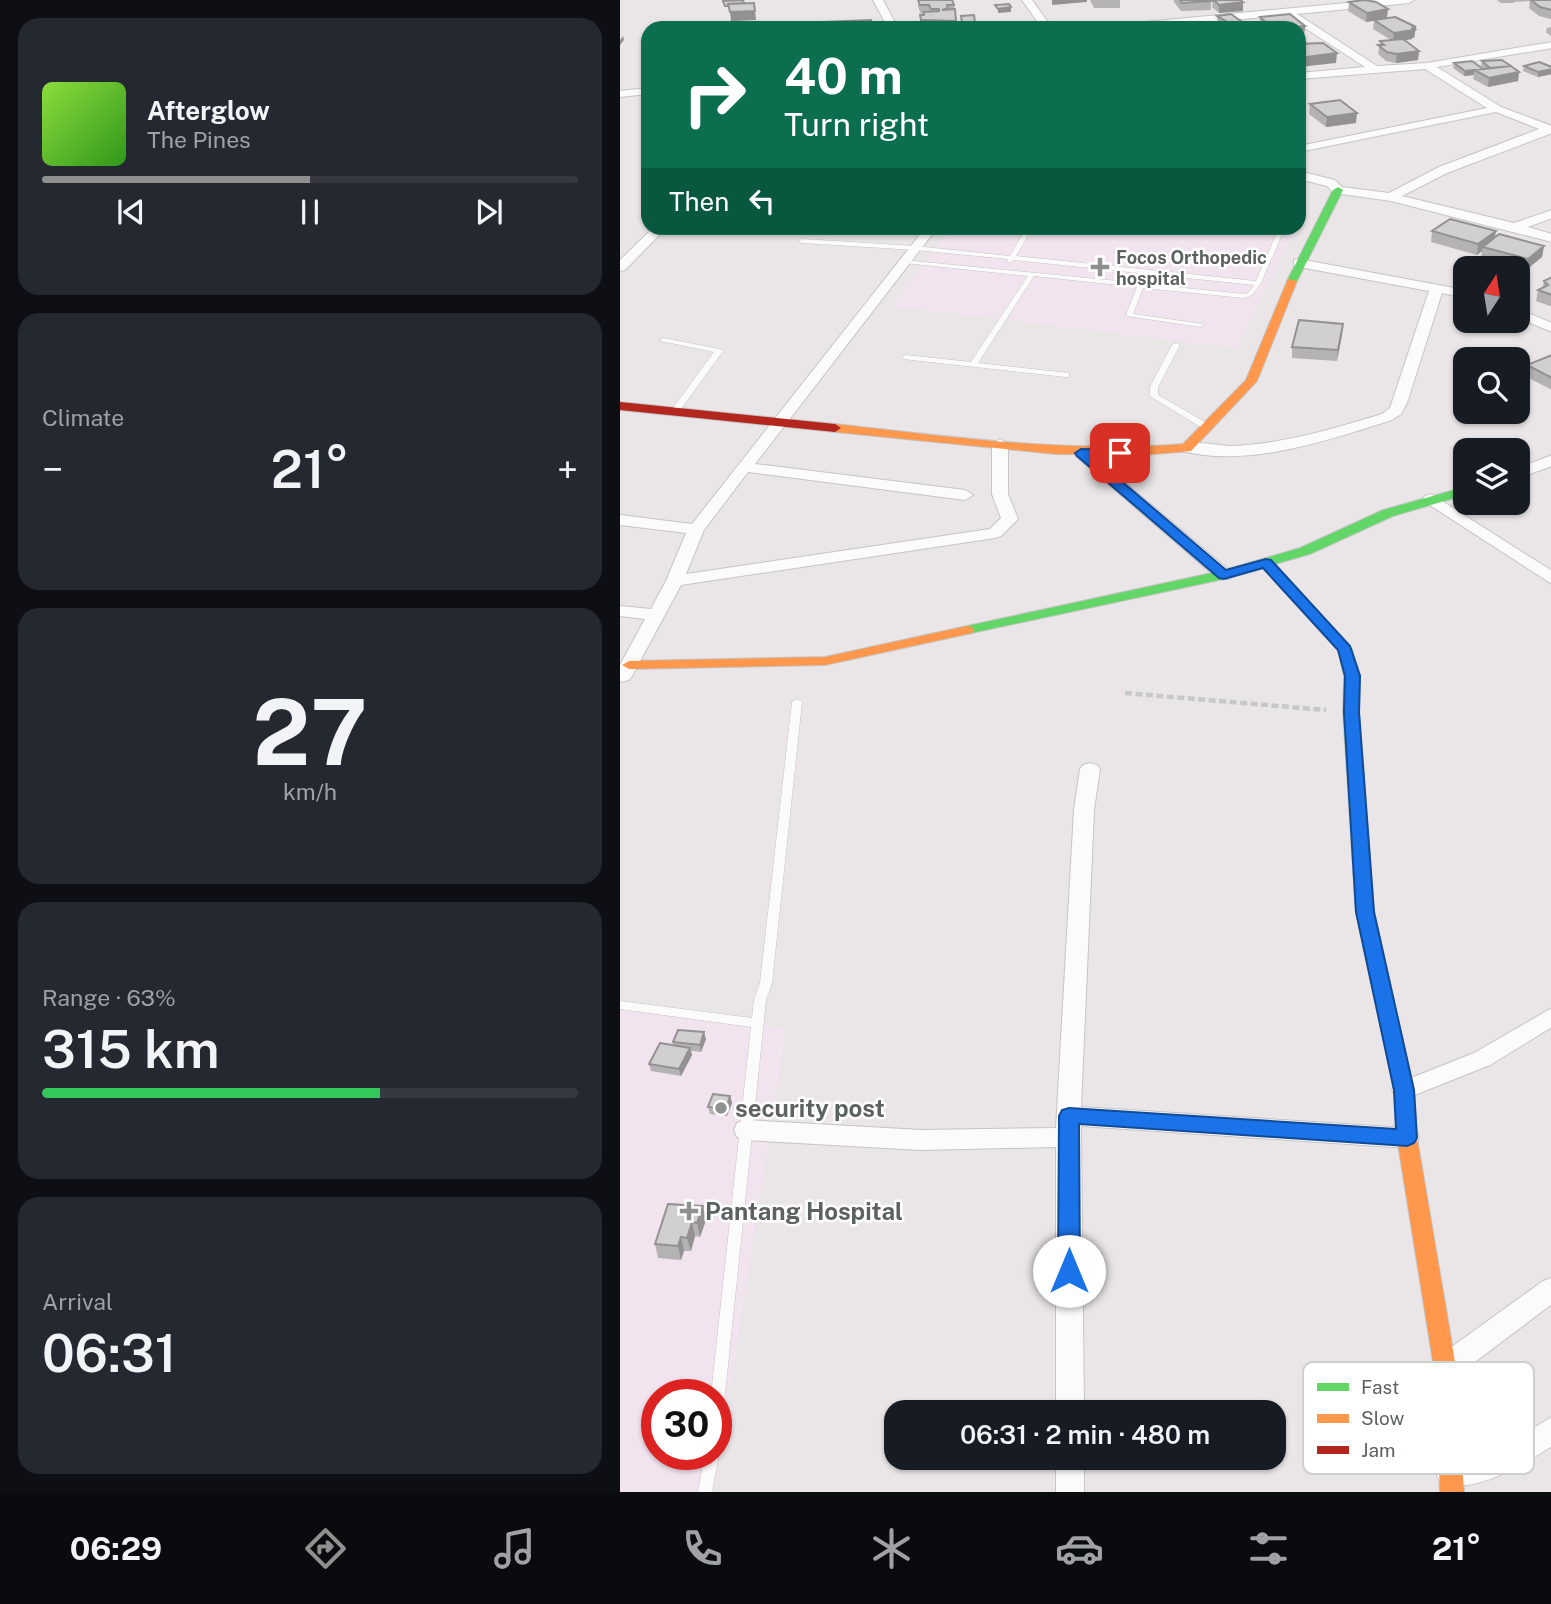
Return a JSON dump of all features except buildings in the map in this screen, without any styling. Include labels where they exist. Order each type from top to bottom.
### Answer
[{"type":"street","points":[[878,0],[889,21]]},
{"type":"street","points":[[1027,0],[1042,21]]},
{"type":"street","points":[[1199,21],[1285,10],[1409,0]]},
{"type":"street","points":[[1285,10],[1302,21]]},
{"type":"street","points":[[1306,24],[1375,69]]},
{"type":"street","points":[[1306,75],[1427,66],[1546,47],[1552,54]]},
{"type":"street","points":[[1427,66],[1497,108],[1551,130]]},
{"type":"street","points":[[620,94],[641,92]]},
{"type":"street","points":[[1306,148],[1497,108]]},
{"type":"street","points":[[1391,197],[1442,170],[1551,130]]},
{"type":"street","points":[[1306,177],[1330,183],[1338,190],[1391,197],[1552,238]]},
{"type":"street","points":[[1187,448],[1251,381],[1299,263],[1338,190]]},
{"type":"street","points":[[1515,227],[1552,214]]},
{"type":"street","points":[[620,267],[653,235]]},
{"type":"street","points":[[623,675],[675,580],[696,529],[925,235]]},
{"type":"street","points":[[1299,263],[1453,291]]},
{"type":"street","points":[[620,406],[1081,453],[1140,453],[1187,448],[1233,451],[1256,449],[1310,439],[1387,417],[1396,411],[1437,287]]},
{"type":"street","points":[[1530,318],[1550,326]]},
{"type":"street","points":[[675,580],[996,533],[1010,519],[1000,494],[1000,444]]},
{"type":"street","points":[[1081,453],[1224,575]]},
{"type":"street","points":[[1530,468],[1552,460]]},
{"type":"street","points":[[744,467],[965,495]]},
{"type":"street","points":[[623,675],[825,661],[1224,575],[1305,551],[1388,513],[1453,494]]},
{"type":"street","points":[[1431,499],[1552,579]]},
{"type":"street","points":[[620,520],[696,529]]},
{"type":"street","points":[[1266,563],[1345,649],[1352,676],[1351,712],[1365,912],[1404,1090],[1407,1138],[1444,1362]]},
{"type":"street","points":[[620,611],[656,615]]},
{"type":"street","points":[[1070,1400],[1069,1126],[1084,810],[1090,769]]},
{"type":"street","points":[[1404,1090],[1482,1059],[1552,1016]]},
{"type":"street","points":[[746,1130],[920,1140],[1069,1126],[1407,1138]]},
{"type":"street","points":[[1453,1362],[1552,1289]]},
{"type":"street","points":[[1534,1442],[1552,1430]]},
{"type":"street","points":[[1070,1470],[1070,1492]]},
{"type":"street","points":[[1451,1484],[1478,1474]]},
{"type":"lane","points":[[1005,271],[1025,235]]},
{"type":"lane","points":[[905,261],[1244,296],[1250,294],[1258,283],[1279,235]]},
{"type":"lane","points":[[803,241],[915,248],[1258,283]]},
{"type":"lane","points":[[1147,272],[1129,315],[1201,325]]},
{"type":"lane","points":[[973,365],[1032,274]]},
{"type":"lane","points":[[663,340],[719,351],[675,411]]},
{"type":"lane","points":[[1176,345],[1154,387],[1154,396],[1206,427]]},
{"type":"lane","points":[[906,357],[1066,375]]},
{"type":"lane","points":[[720,1379],[757,1023],[766,982],[797,702]]},
{"type":"lane","points":[[620,1005],[757,1023]]},
{"type":"lane","points":[[705,1492],[709,1470]]},
{"type":"path","points":[[1125,692],[1351,712]]},
{"type":"shaded area","name":"Focos Orthopedic hospital","points":[[946,235],[1294,235],[1237,348],[892,306]]},
{"type":"shaded area","name":"Pantang Hospital","points":[[620,1007],[786,1028],[732,1379],[641,1379],[641,1470],[717,1470],[714,1492],[620,1492]]},
{"type":"traffic: fast","points":[[1292,281],[1338,190]]},
{"type":"traffic: fast","points":[[967,630],[1224,575],[1305,551],[1388,513],[1453,494]]},
{"type":"traffic: fast","points":[[1266,563],[1345,649],[1352,676],[1351,712],[1365,912],[1386,1007]]},
{"type":"traffic: slow","points":[[835,428],[1055,450],[1099,452],[1187,448],[1251,381],[1292,281]]},
{"type":"traffic: slow","points":[[629,665],[825,661],[967,630]]},
{"type":"traffic: slow","points":[[1386,1007],[1404,1090],[1407,1138],[1444,1362]]},
{"type":"traffic: slow","points":[[1451,1474],[1452,1492]]},
{"type":"traffic: jam","points":[[620,406],[835,428]]},
{"type":"place","name":"Focos Orthopedic hospital","points":[[1100,267]]},
{"type":"place","name":"security post","points":[[721,1108]]},
{"type":"place","name":"Pantang Hospital","points":[[689,1211]]},
{"type":"route","points":[[1069,1271],[1069,1116],[1407,1138],[1404,1090],[1365,912],[1351,712],[1352,676],[1345,649],[1266,563],[1224,575],[1081,453],[1120,453]]}]
